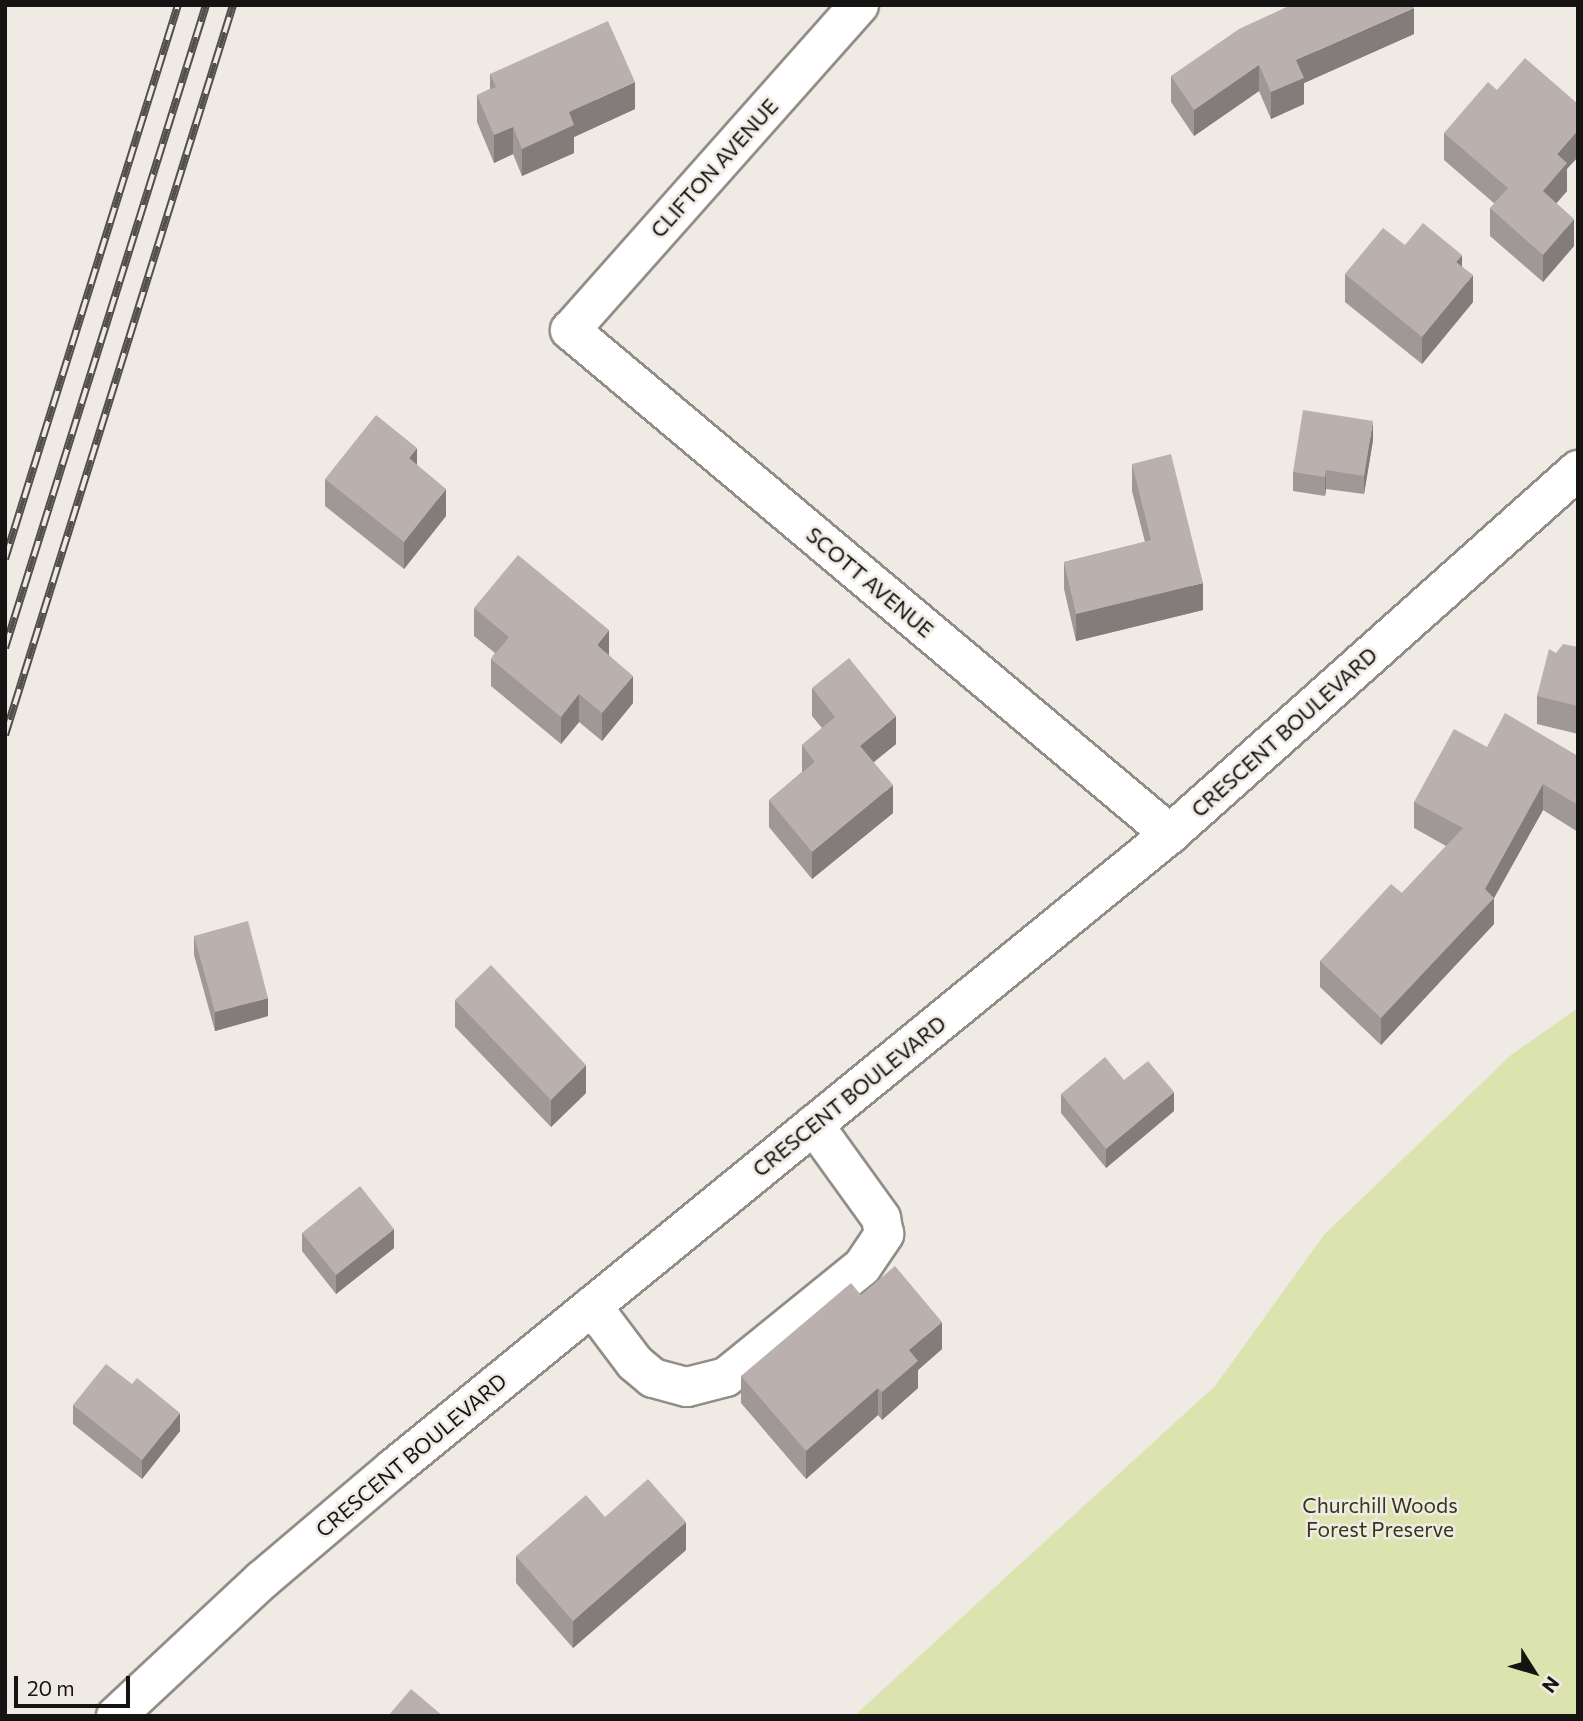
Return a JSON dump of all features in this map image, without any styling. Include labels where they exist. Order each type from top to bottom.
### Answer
[{"type":"street","name":"CLIFTON AVENUE","points":[[570,330],[859,5]]},
{"type":"street","name":"SCOTT AVENUE","points":[[570,330],[1170,834]]},
{"type":"street","name":"CRESCENT BOULEVARD","points":[[116,1716],[262,1580],[592,1306],[1170,834],[1578,470]]},
{"type":"street","points":[[592,1306],[635,1363],[653,1378],[687,1387],[726,1377],[862,1267],[884,1234],[881,1218],[814,1125]]},
{"type":"green space","name":"Churchill Woods Forest Preserve","points":[[1578,1008],[1578,1716],[854,1716],[1215,1386],[1324,1235],[1511,1055]]},
{"type":"building","points":[[1291,5],[1413,5],[1414,8],[1296,60],[1304,78],[1271,92],[1259,65],[1194,110],[1171,76],[1239,29]]},
{"type":"building","points":[[608,21],[635,82],[569,112],[574,125],[522,149],[513,127],[494,135],[477,95],[496,87],[490,74]]},
{"type":"building","points":[[1525,58],[1578,104],[1578,130],[1557,154],[1567,163],[1543,191],[1574,219],[1543,255],[1490,208],[1508,188],[1444,133],[1488,82],[1497,90]]},
{"type":"building","points":[[1423,223],[1462,255],[1456,262],[1473,275],[1422,337],[1345,274],[1383,228],[1405,245]]},
{"type":"building","points":[[1303,410],[1373,421],[1364,476],[1326,470],[1325,477],[1293,472]]},
{"type":"building","points":[[376,415],[417,448],[409,458],[446,489],[404,542],[325,479]]},
{"type":"building","points":[[1171,454],[1203,583],[1076,614],[1064,562],[1151,540],[1132,464]]},
{"type":"building","points":[[518,555],[609,630],[597,645],[633,676],[602,713],[579,694],[561,717],[491,659],[509,637],[474,608]]},
{"type":"building","points":[[1563,644],[1578,647],[1578,706],[1537,696],[1549,649],[1556,653]]},
{"type":"building","points":[[849,658],[896,716],[860,746],[893,785],[812,852],[769,800],[815,762],[802,745],[835,717],[812,688]]},
{"type":"building","points":[[1505,713],[1578,756],[1578,805],[1543,784],[1485,889],[1494,898],[1381,1018],[1320,961],[1391,884],[1402,893],[1463,828],[1414,802],[1454,729],[1487,747]]},
{"type":"building","points":[[248,921],[268,998],[215,1012],[194,936]]},
{"type":"building","points":[[491,965],[586,1065],[551,1100],[455,1000]]},
{"type":"building","points":[[1105,1057],[1124,1080],[1148,1061],[1174,1092],[1106,1149],[1061,1094]]},
{"type":"building","points":[[360,1186],[394,1229],[336,1275],[302,1233]]},
{"type":"building","points":[[895,1266],[942,1322],[909,1350],[918,1361],[882,1392],[878,1388],[806,1451],[741,1376],[851,1283],[861,1295]]},
{"type":"building","points":[[106,1364],[132,1384],[137,1378],[180,1413],[142,1460],[73,1405]]},
{"type":"building","points":[[648,1479],[686,1522],[573,1621],[516,1556],[586,1495],[605,1517]]},
{"type":"building","points":[[411,1689],[443,1716],[388,1716]]},
{"type":"railway","points":[[5,559],[178,5]]},
{"type":"railway","points":[[5,648],[206,5]]},
{"type":"railway","points":[[5,735],[233,5]]}]
